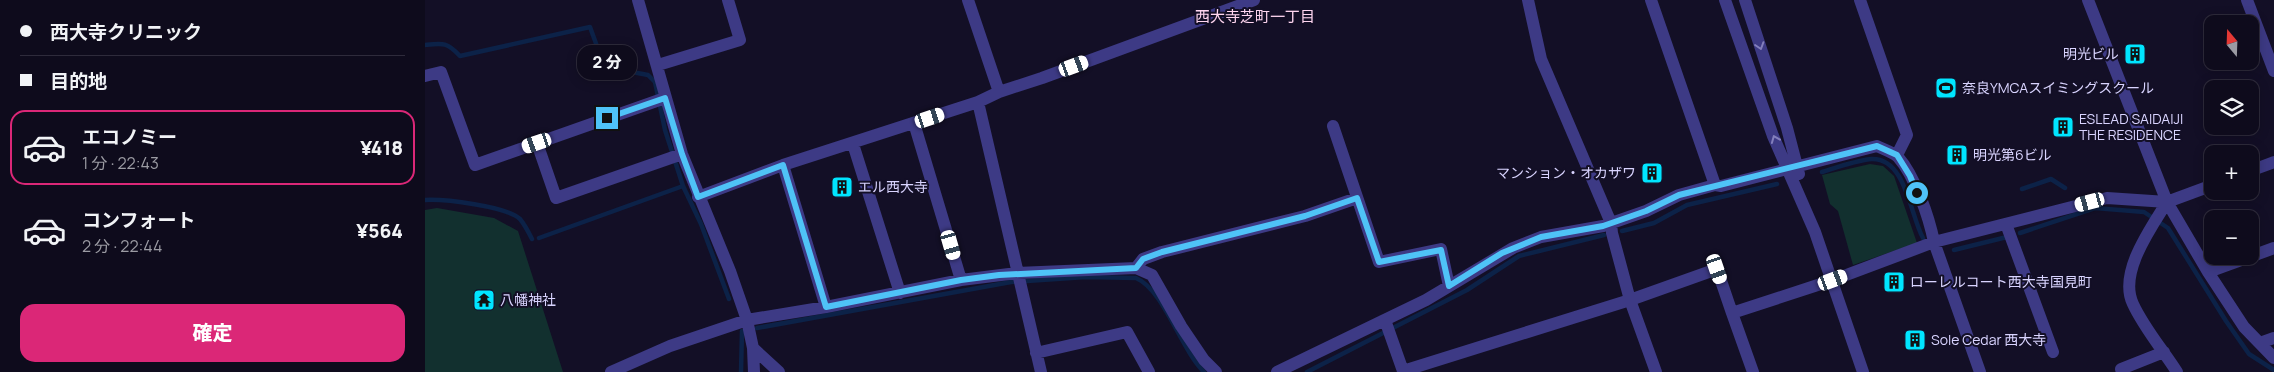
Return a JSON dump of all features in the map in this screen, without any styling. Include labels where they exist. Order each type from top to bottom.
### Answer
[{"type":"street","points":[[638,0],[682,154],[698,197],[730,271],[747,320],[753,348],[754,372]]},
{"type":"street","points":[[658,65],[740,40],[728,0]]},
{"type":"street","points":[[968,0],[999,92]]},
{"type":"street","points":[[698,197],[783,165],[853,144],[978,102],[999,92],[1254,0]]},
{"type":"street","points":[[1528,0],[1541,59],[1611,223],[1630,300],[1656,372]]},
{"type":"street","points":[[1651,0],[1715,185]]},
{"type":"street","points":[[1725,0],[1773,136],[1792,168],[1833,280],[1863,372]]},
{"type":"street","points":[[1745,0],[1787,128],[1792,168]]},
{"type":"street","points":[[1859,0],[1907,135],[1897,155]]},
{"type":"street","points":[[2088,0],[2167,202],[2208,272],[2245,327],[2274,358]]},
{"type":"street","points":[[2247,0],[2274,71]]},
{"type":"street","points":[[425,76],[441,72],[475,165],[665,98]]},
{"type":"street","points":[[978,102],[1041,372]]},
{"type":"street","points":[[914,123],[961,280]]},
{"type":"street","points":[[1333,126],[1379,262],[1441,250],[1449,286]]},
{"type":"street","points":[[537,143],[556,198],[682,154]]},
{"type":"street","points":[[853,144],[900,293]]},
{"type":"street","points":[[1277,372],[1388,327],[1502,253],[1526,242],[1541,237],[1611,223],[1646,211],[1679,195],[1715,185],[1721,186],[1877,146],[1897,155],[1910,176],[1931,229],[1979,372]]},
{"type":"street","points":[[2259,168],[2274,162]]},
{"type":"street","points":[[783,165],[826,307]]},
{"type":"street","points":[[1732,313],[1833,280],[1935,242],[2107,198],[2167,202],[2204,188]]},
{"type":"street","points":[[1136,268],[1143,259],[1162,252],[1305,216],[1357,198]]},
{"type":"street","points":[[2167,202],[2135,260],[2129,282],[2132,303],[2177,372]]},
{"type":"street","points":[[2006,224],[2053,352]]},
{"type":"street","points":[[2208,272],[2274,248]]},
{"type":"street","points":[[611,372],[670,346],[747,320],[826,307],[961,280],[1017,273],[1136,268],[1152,275],[1181,326],[1204,360],[1216,372]]},
{"type":"street","points":[[1388,327],[1403,371],[1630,300],[1717,269],[1753,372]]},
{"type":"street","points":[[1036,353],[1127,332],[1149,372]]},
{"type":"street","points":[[2260,343],[2274,338]]},
{"type":"street","points":[[753,348],[779,372]]},
{"type":"street","points":[[2122,372],[2121,369],[2164,352]]},
{"type":"green space","points":[[1870,164],[1883,166],[1894,176],[1917,243],[1853,265],[1838,211],[1830,204],[1822,175]]},
{"type":"green space","name":"八幡神社","points":[[437,208],[494,218],[518,231],[563,372],[425,372],[425,210]]},
{"type":"waterway","points":[[425,45],[444,44],[452,48],[460,56],[590,27],[602,60],[611,68],[648,75],[655,82],[665,130],[683,186],[701,224],[729,299]]},
{"type":"waterway","points":[[1822,172],[1865,160],[1883,161],[1892,167],[1899,177],[1923,238]]},
{"type":"waterway","points":[[2022,189],[2051,179],[2065,188]]},
{"type":"waterway","points":[[1622,231],[1654,223],[1687,205],[1777,184]]},
{"type":"waterway","points":[[539,238],[683,186]]},
{"type":"waterway","points":[[425,200],[460,202],[489,207],[513,214],[520,219],[532,239]]},
{"type":"waterway","points":[[2020,233],[2095,208],[2144,212],[2168,228],[2226,321],[2249,354],[2274,370]]},
{"type":"waterway","points":[[1307,372],[1467,290],[1519,256],[1604,235]]},
{"type":"waterway","points":[[1954,250],[2007,237]]},
{"type":"waterway","points":[[757,328],[1011,282],[1086,277],[1136,278],[1146,284],[1155,294],[1195,362],[1204,372]]},
{"type":"waterway","points":[[741,372],[742,331]]},
{"type":"place","name":"明光ビル","points":[[2135,54]]},
{"type":"place","name":"奈良YMCAスイミングスクール","points":[[1946,88]]},
{"type":"place","name":"ESLEAD SAIDAIJI THE RESIDENCE","points":[[2063,127]]},
{"type":"place","name":"明光第6ビル","points":[[1957,155]]},
{"type":"place","name":"マンション・オカザワ","points":[[1652,173]]},
{"type":"place","name":"エル西大寺","points":[[842,187]]},
{"type":"place","name":"ローレルコート西大寺国見町","points":[[1894,282]]},
{"type":"place","name":"八幡神社","points":[[484,300]]},
{"type":"place","name":"Sole Cedar 西大寺","points":[[1915,340]]},
{"type":"district","name":"西大寺芝町一丁目","points":[[1255,17]]},
{"type":"route","points":[[607,118],[665,98],[682,154],[698,197],[783,165],[826,307],[961,280],[999,275],[1136,268],[1143,259],[1162,252],[1305,216],[1357,198],[1379,262],[1441,250],[1449,286],[1502,253],[1541,237],[1603,226],[1646,211],[1679,195],[1877,146],[1897,155],[1910,176],[1917,193]]}]
